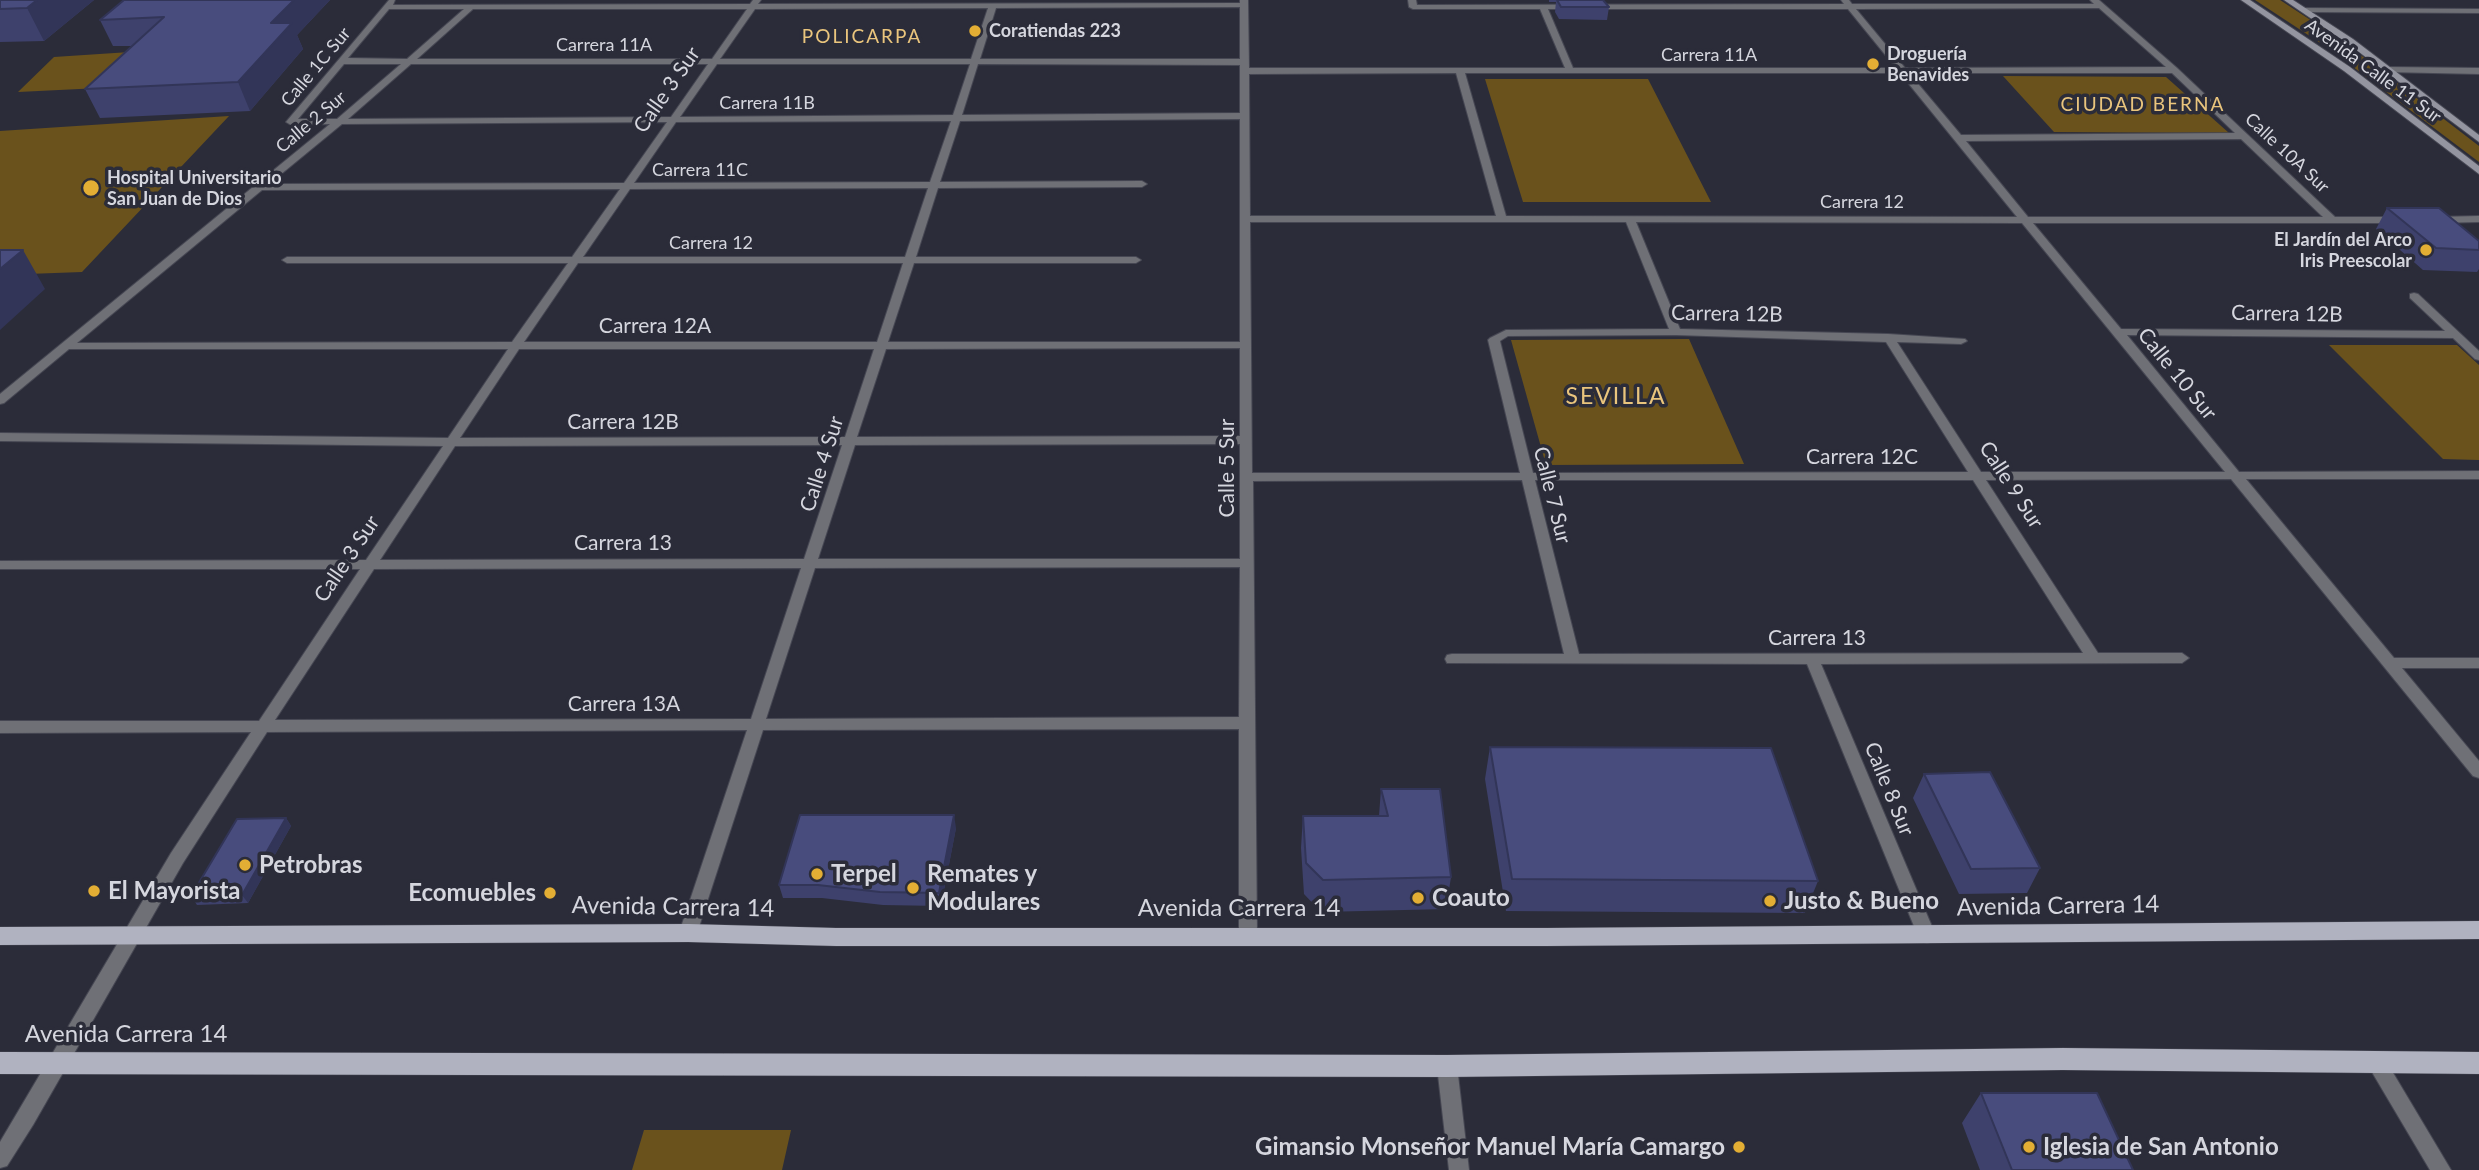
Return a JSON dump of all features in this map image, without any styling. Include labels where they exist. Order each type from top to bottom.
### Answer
[{"type":"main road","name":"Avenida Calle 11 Sur","points":[[2245,0],[2347,69],[2479,171]]},
{"type":"main road","name":"Avenida Calle 11 Sur","points":[[2288,0],[2389,69],[2478,137]]},
{"type":"main road","name":"Avenida Carrera 14","points":[[0,936],[688,933],[836,937],[1927,936],[2479,930]]},
{"type":"main road","name":"Avenida Carrera 14","points":[[0,1063],[1447,1066],[2026,1059],[2479,1063]]},
{"type":"street","name":"Calle 2 Sur","points":[[0,400],[339,122],[479,0]]},
{"type":"street","points":[[390,4],[470,7],[754,4],[993,6],[1032,3],[1244,2]]},
{"type":"street","name":"Calle 5 Sur","points":[[1244,2],[1248,935]]},
{"type":"street","name":"Calle 10 Sur","points":[[1847,3],[2479,772]]},
{"type":"street","points":[[1412,4],[1543,7],[2097,3]]},
{"type":"street","name":"Calle 10A Sur","points":[[2097,3],[2174,70],[2332,220]]},
{"type":"street","name":"Calle 1C Sur","points":[[290,122],[390,4]]},
{"type":"street","name":"Calle 3 Sur","points":[[0,1158],[60,1062],[177,858],[263,726],[516,345],[754,4]]},
{"type":"street","name":"Calle 4 Sur","points":[[688,933],[993,6]]},
{"type":"street","points":[[1543,7],[1570,71]]},
{"type":"street","points":[[2305,10],[2479,11]]},
{"type":"street","name":"Carrera 11A","points":[[342,61],[975,61],[1460,71],[2174,70]]},
{"type":"street","points":[[2389,69],[2479,71]]},
{"type":"street","points":[[1460,71],[1502,219]]},
{"type":"street","name":"Carrera 11B","points":[[290,122],[1244,116]]},
{"type":"street","points":[[1958,138],[2243,135]]},
{"type":"street","name":"Carrera 11C","points":[[258,187],[1142,184]]},
{"type":"street","name":"Carrera 12","points":[[1245,219],[2416,220]]},
{"type":"street","points":[[1630,219],[1676,332]]},
{"type":"street","points":[[2429,220],[2479,219]]},
{"type":"street","name":"Carrera 12","points":[[287,260],[1136,260]]},
{"type":"street","points":[[2414,296],[2479,356]]},
{"type":"street","name":"Carrera 12B","points":[[1494,340],[1506,333],[1676,332],[1961,341]]},
{"type":"street","name":"Carrera 12B","points":[[2117,332],[2456,335]]},
{"type":"street","name":"Calle 9 Sur","points":[[1888,337],[2094,658]]},
{"type":"street","name":"Calle 7 Sur","points":[[1494,340],[1525,477],[1573,659]]},
{"type":"street","name":"Carrera 12A","points":[[65,345],[1245,345]]},
{"type":"street","name":"Carrera 12B","points":[[0,437],[453,442],[1246,440]]},
{"type":"street","name":"Carrera 12C","points":[[1246,477],[2479,475]]},
{"type":"street","name":"Carrera 13","points":[[0,565],[1247,563]]},
{"type":"street","name":"Carrera 13","points":[[1452,659],[2182,658]]},
{"type":"street","name":"Calle 8 Sur","points":[[1812,659],[1927,936]]},
{"type":"street","points":[[2390,663],[2479,663]]},
{"type":"street","name":"Carrera 13A","points":[[0,727],[1248,723]]},
{"type":"street","points":[[2376,1062],[2441,1170]]},
{"type":"street","points":[[1447,1066],[1459,1170]]},
{"type":"shaded area","points":[[2255,0],[2280,0],[2341,40],[2479,146],[2479,162],[2328,48]]},
{"type":"shaded area","points":[[282,42],[120,87],[18,92],[54,57]]},
{"type":"shaded area","points":[[2003,76],[2166,77],[2229,133],[2054,132]]},
{"type":"shaded area","points":[[1485,79],[1648,79],[1711,202],[1523,202]]},
{"type":"shaded area","points":[[229,116],[82,272],[0,275],[0,131]]},
{"type":"shaded area","points":[[1689,339],[1744,464],[1546,465],[1511,340]]},
{"type":"shaded area","points":[[2329,345],[2457,345],[2479,365],[2479,460],[2443,459]]},
{"type":"shaded area","points":[[644,1130],[791,1130],[782,1170],[632,1170]]},
{"type":"building","points":[[0,0],[37,0],[27,8],[0,9]]},
{"type":"building","points":[[124,0],[294,0],[271,23],[292,23],[238,82],[85,89],[164,17],[100,20]]},
{"type":"building","points":[[1557,0],[1603,0],[1609,7],[1561,7]]},
{"type":"building","points":[[2387,208],[2439,208],[2479,241],[2479,250],[2436,248]]},
{"type":"building","points":[[0,250],[23,250],[0,269]]},
{"type":"building","points":[[1490,747],[1771,748],[1818,881],[1512,879]]},
{"type":"building","points":[[1990,772],[2040,868],[1971,869],[1924,774]]},
{"type":"building","points":[[1381,789],[1440,789],[1451,877],[1323,880],[1306,863],[1303,816],[1388,816]]},
{"type":"building","points":[[800,815],[954,815],[939,893],[779,885]]},
{"type":"building","name":"Petrobras","points":[[286,818],[242,895],[191,896],[237,819]]},
{"type":"building","points":[[1981,1093],[2097,1093],[2133,1170],[2012,1170]]},
{"type":"place","name":"Coratiendas 223","points":[[975,31]]},
{"type":"place","name":"Droguería Benavides","points":[[1873,64]]},
{"type":"place","name":"Hospital Universitario San Juan de Dios","points":[[91,188]]},
{"type":"place","name":"El Jardín del Arco Iris Preescolar","points":[[2426,250]]},
{"type":"place","name":"Petrobras","points":[[245,865]]},
{"type":"place","name":"Terpel","points":[[817,874]]},
{"type":"place","name":"Remates y Modulares","points":[[913,888]]},
{"type":"place","name":"El Mayorista","points":[[94,891]]},
{"type":"place","name":"Ecomuebles","points":[[550,893]]},
{"type":"place","name":"Coauto","points":[[1418,898]]},
{"type":"place","name":"Justo & Bueno","points":[[1770,901]]},
{"type":"place","name":"Gimansio Monseñor Manuel María Camargo","points":[[1739,1147]]},
{"type":"place","name":"Iglesia de San Antonio","points":[[2029,1147]]},
{"type":"district","name":"POLICARPA","points":[[862,37]]},
{"type":"district","name":"CIUDAD BERNA","points":[[2143,105]]},
{"type":"district","name":"SEVILLA","points":[[1616,397]]}]
